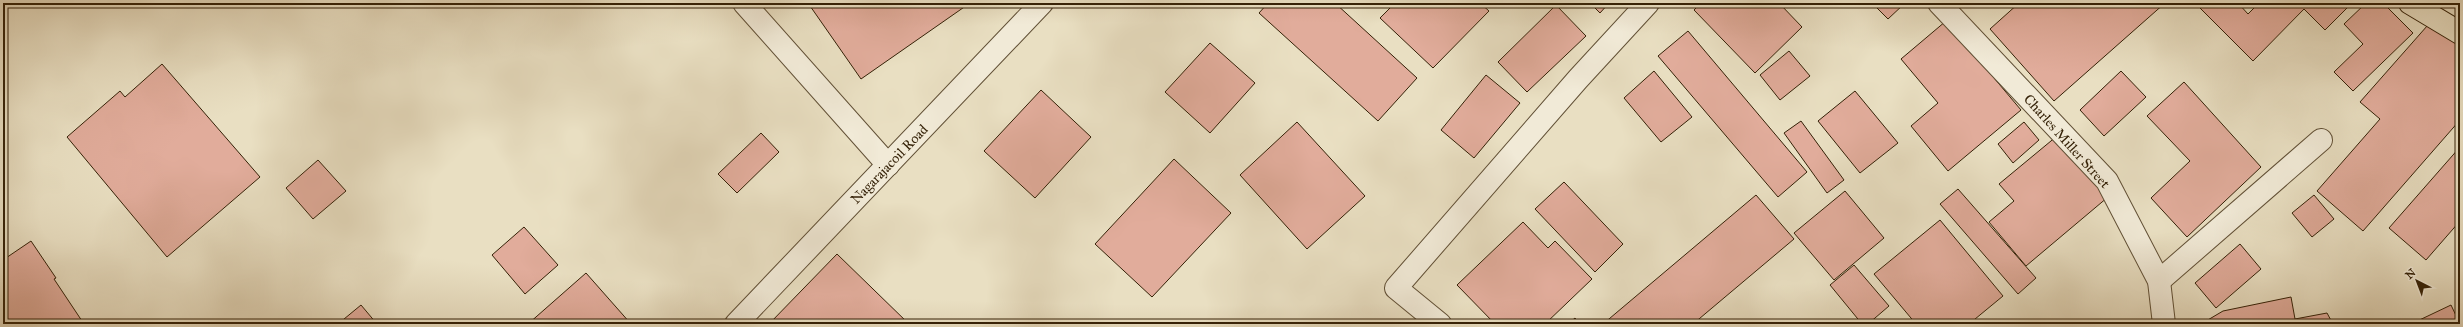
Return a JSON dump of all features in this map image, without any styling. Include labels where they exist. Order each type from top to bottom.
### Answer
[{"type":"main road","points":[[2410,3],[2460,33]]},
{"type":"street","points":[[744,3],[888,165]]},
{"type":"street","name":"Nagarajacoil Road","points":[[736,324],[1042,3]]},
{"type":"street","points":[[1440,324],[1396,288],[1578,79],[1648,3]]},
{"type":"street","name":"Charles Miller Street","points":[[1939,3],[2107,181],[2159,281],[2164,324]]},
{"type":"street","points":[[2159,281],[2321,140]]},
{"type":"building","points":[[808,3],[970,3],[861,79]]},
{"type":"building","points":[[1268,3],[1335,3],[1417,78],[1378,121],[1259,13]]},
{"type":"building","points":[[1395,3],[1480,3],[1489,11],[1433,68],[1380,18]]},
{"type":"building","points":[[1590,3],[1609,3],[1600,13]]},
{"type":"building","points":[[1701,3],[1779,3],[1802,27],[1755,73],[1694,10]]},
{"type":"building","points":[[1872,3],[1902,3],[1904,4],[1888,19]]},
{"type":"building","points":[[2019,3],[2165,3],[2054,101],[1990,29]]},
{"type":"building","points":[[2195,3],[2238,3],[2248,14],[2259,3],[2352,3],[2325,30],[2304,9],[2253,61]]},
{"type":"building","points":[[2366,3],[2383,3],[2413,33],[2353,91],[2334,72],[2363,44],[2344,24]]},
{"type":"building","points":[[1556,5],[1586,36],[1527,92],[1498,62]]},
{"type":"building","points":[[2435,17],[2460,39],[2460,120],[2363,231],[2317,191],[2380,119],[2360,102]]},
{"type":"building","points":[[1946,21],[2021,110],[1948,171],[1911,126],[1938,103],[1901,59]]},
{"type":"building","points":[[1688,31],[1807,172],[1778,197],[1658,56]]},
{"type":"building","points":[[1210,43],[1255,83],[1210,133],[1165,92]]},
{"type":"building","points":[[1789,51],[1810,76],[1780,100],[1760,75]]},
{"type":"building","points":[[162,64],[260,177],[167,257],[67,137],[120,91],[125,97]]},
{"type":"building","points":[[1654,71],[1692,117],[1661,142],[1624,98]]},
{"type":"building","points":[[2121,71],[2146,97],[2104,136],[2080,110]]},
{"type":"building","points":[[1486,75],[1520,103],[1474,158],[1441,130]]},
{"type":"building","points":[[2184,82],[2261,167],[2187,237],[2151,198],[2190,161],[2147,116]]},
{"type":"building","points":[[1041,90],[1091,137],[1035,198],[984,151]]},
{"type":"building","points":[[1855,91],[1898,143],[1860,173],[1818,121]]},
{"type":"building","points":[[1801,121],[1844,180],[1827,193],[1784,133]]},
{"type":"building","points":[[1297,122],[1365,196],[1307,249],[1240,175]]},
{"type":"building","points":[[2024,122],[2039,140],[2013,163],[1998,144]]},
{"type":"building","points":[[761,133],[779,152],[737,193],[718,174]]},
{"type":"building","points":[[2057,136],[2108,197],[2026,266],[1989,222],[2014,201],[1999,184]]},
{"type":"building","points":[[2460,147],[2460,221],[2426,260],[2389,228]]},
{"type":"building","points":[[1174,159],[1231,213],[1152,297],[1095,244]]},
{"type":"building","points":[[318,160],[346,191],[313,219],[286,188]]},
{"type":"building","points":[[1564,182],[1623,244],[1595,272],[1535,209]]},
{"type":"building","points":[[1958,189],[2036,278],[2018,294],[1940,204]]},
{"type":"building","points":[[1845,191],[1884,238],[1834,280],[1794,233]]},
{"type":"building","points":[[1756,195],[1794,239],[1693,324],[1603,324]]},
{"type":"building","points":[[2314,195],[2334,219],[2312,237],[2292,213]]},
{"type":"building","points":[[1940,220],[2003,296],[1969,324],[1916,324],[1874,274]]},
{"type":"building","points":[[1523,222],[1548,248],[1555,241],[1592,279],[1545,324],[1495,324],[1457,285]]},
{"type":"building","points":[[524,227],[558,265],[525,294],[492,255]]},
{"type":"building","points":[[31,241],[84,324],[3,324],[3,260]]},
{"type":"building","points":[[2240,244],[2261,269],[2216,308],[2195,283]]},
{"type":"building","points":[[837,254],[909,324],[769,324]]},
{"type":"building","points":[[1854,265],[1889,306],[1868,324],[1862,324],[1830,285]]},
{"type":"building","points":[[586,273],[631,324],[528,324]]},
{"type":"building","points":[[2291,297],[2295,319],[2327,313],[2333,324],[2201,324],[2223,311]]},
{"type":"building","points":[[361,305],[377,324],[338,324]]},
{"type":"building","points":[[2451,305],[2460,324],[2411,324]]},
{"type":"building","points":[[1575,318],[1580,324],[1568,324]]}]
